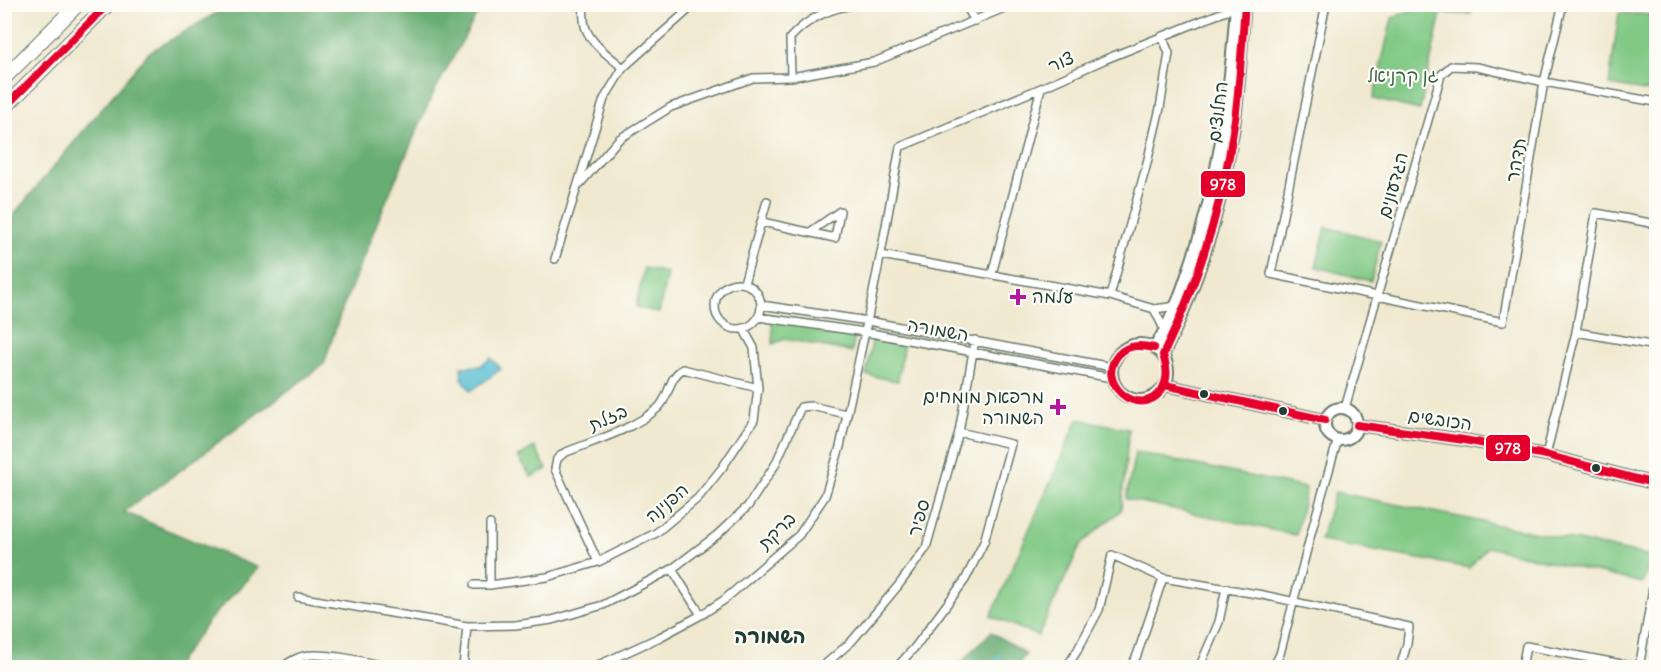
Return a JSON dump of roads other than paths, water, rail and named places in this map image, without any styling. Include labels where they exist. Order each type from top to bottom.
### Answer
[{"type":"highway","points":[[4,78],[78,4]]},
{"type":"highway","points":[[4,108],[108,4]]},
{"type":"street","points":[[583,4],[587,32],[596,44],[623,68]]},
{"type":"street","points":[[555,259],[604,99],[623,68],[695,4]]},
{"type":"street","points":[[791,76],[790,38],[800,27],[822,14],[859,4]]},
{"type":"street","points":[[964,4],[975,21]]},
{"type":"street","points":[[577,188],[619,139],[671,107],[753,78],[791,76],[874,62],[1014,4]]},
{"type":"street","points":[[1326,4],[1271,274],[1376,297]]},
{"type":"street","name":"תדהר","points":[[1376,297],[1503,322],[1544,82],[1563,4]]},
{"type":"street","name":"צור","points":[[900,147],[1239,5]]},
{"type":"street","name":"החלוצים","points":[[1159,352],[1195,251],[1218,164],[1239,5]]},
{"type":"street","name":"החלוצים","points":[[1159,352],[1177,325],[1201,266],[1221,194],[1233,131],[1239,5]]},
{"type":"street","points":[[1110,296],[1160,108],[1169,53],[1162,36]]},
{"type":"street","name":"הגדעונים","points":[[1345,408],[1441,75],[1451,66],[1477,67],[1544,82],[1656,102]]},
{"type":"street","points":[[992,274],[1041,88]]},
{"type":"street","name":"ברקת","points":[[588,668],[604,665],[660,637],[724,600],[799,535],[825,496],[840,447],[883,253],[900,147]]},
{"type":"street","points":[[744,283],[767,201]]},
{"type":"street","points":[[762,222],[835,238],[840,212],[810,232]]},
{"type":"street","points":[[1546,455],[1576,332],[1596,213],[1656,224]]},
{"type":"street","points":[[883,253],[1110,296],[1154,309],[1170,308],[1177,304]]},
{"type":"street","points":[[733,283],[744,283],[751,287],[757,293],[761,305],[758,317],[752,325],[743,328],[736,329],[723,324],[715,312],[717,296],[723,288],[733,283]]},
{"type":"street","name":"השמורה","points":[[761,305],[975,340],[1112,372]]},
{"type":"street","points":[[1154,309],[1165,331]]},
{"type":"street","name":"השמורה","points":[[758,317],[1112,372]]},
{"type":"street","name":"הפנינה","points":[[474,585],[547,577],[598,562],[656,533],[698,498],[722,468],[754,420],[758,388],[754,348],[743,328]]},
{"type":"street","points":[[1576,332],[1656,345]]},
{"type":"street","name":"ספיר","points":[[821,668],[852,641],[926,548],[959,432],[975,340]]},
{"type":"street","points":[[1142,344],[1159,352],[1167,363],[1168,371],[1161,391],[1148,400],[1140,401],[1132,400],[1117,389],[1112,372],[1117,355],[1128,347],[1142,344]]},
{"type":"street","name":"בזלת","points":[[598,562],[555,469],[557,459],[564,453],[627,428],[647,416],[661,405],[676,373],[683,369],[758,388]]},
{"type":"street","points":[[1165,385],[1326,420]]},
{"type":"street","points":[[298,597],[467,626],[515,625],[552,620],[603,605],[672,568],[717,535],[748,506],[775,465],[801,407],[812,406],[846,414]]},
{"type":"street","points":[[1345,408],[1354,414],[1357,425],[1353,435],[1338,439],[1329,434],[1325,425],[1326,420],[1331,411],[1345,408]]},
{"type":"street","name":"הכובשים","points":[[1357,425],[1464,440],[1546,455],[1656,484]]},
{"type":"street","points":[[896,668],[915,647],[965,580],[984,542],[1011,444],[959,432]]},
{"type":"street","points":[[1273,668],[1280,654],[1338,439]]},
{"type":"street","points":[[490,524],[490,585]]},
{"type":"street","points":[[1066,668],[1099,610],[1112,555],[1163,578],[1226,588],[1409,627],[1400,668]]},
{"type":"street","points":[[672,568],[701,615]]},
{"type":"street","points":[[1522,668],[1526,646],[1640,667],[1656,571]]},
{"type":"street","points":[[1130,668],[1137,655],[1163,578]]},
{"type":"street","points":[[1199,668],[1219,622],[1226,588]]},
{"type":"street","points":[[463,668],[467,626]]},
{"type":"street","points":[[281,668],[295,659],[311,655],[329,656],[393,668]]},
{"type":"water","points":[[491,358],[501,369],[471,391],[462,378],[461,367],[480,366]]},
{"type":"waterway","points":[[989,668],[1000,655]]},
{"type":"place","name":"עלמה","points":[[1018,297]]},
{"type":"place","name":"מרפאת מומחים השמורה","points":[[1058,407]]},
{"type":"district","name":"השמורה","points":[[770,636]]},
{"type":"park label","name":"גן קרניאל","points":[[1403,76]]}]
